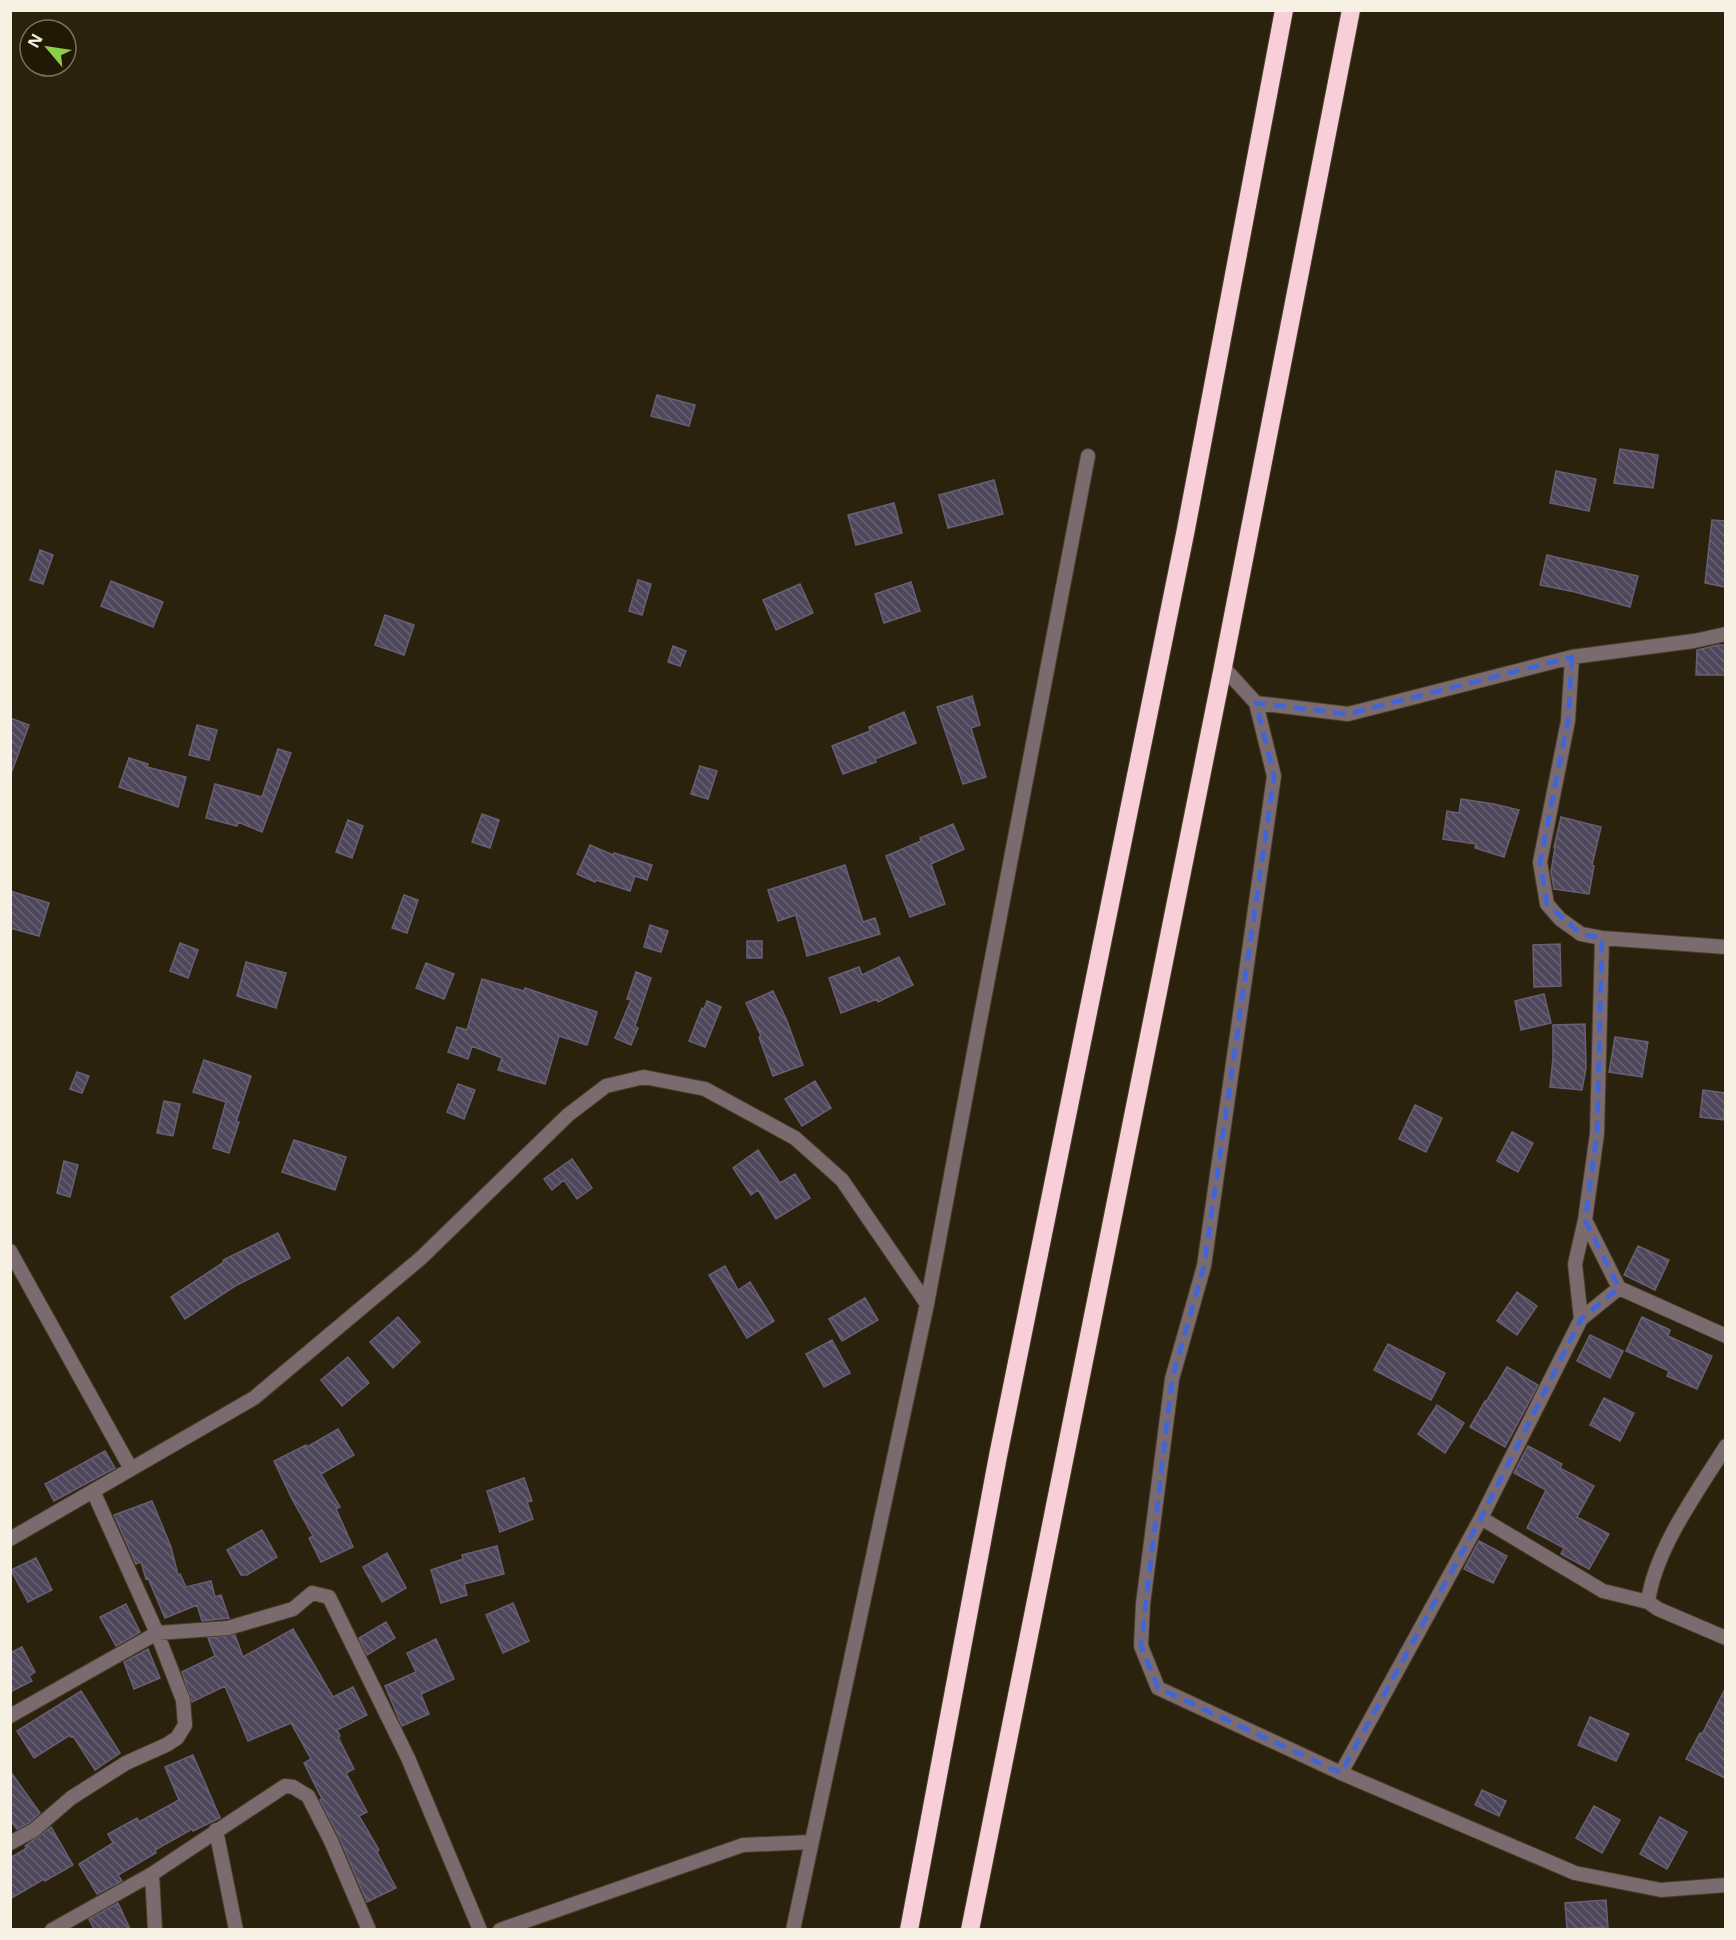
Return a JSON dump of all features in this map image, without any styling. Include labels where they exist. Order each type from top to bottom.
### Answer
[{"type":"highway","points":[[909,1929],[998,1456],[1186,529],[1284,10]]},
{"type":"highway","points":[[970,1929],[1223,667],[1351,10]]},
{"type":"street","points":[[793,1929],[927,1304],[976,1036],[1088,456]]},
{"type":"street","points":[[1256,703],[1348,714],[1572,657],[1694,641],[1725,634]]},
{"type":"street","points":[[1572,657],[1568,721],[1539,862],[1547,904],[1560,919],[1581,934],[1602,938],[1725,947]]},
{"type":"street","points":[[1223,667],[1256,703],[1274,776],[1204,1266],[1172,1379],[1143,1605],[1141,1646],[1158,1688],[1341,1773],[1575,1873],[1661,1890],[1725,1885]]},
{"type":"street","points":[[1581,1319],[1575,1264],[1585,1220],[1597,1134],[1602,938]]},
{"type":"street","points":[[10,1539],[254,1398],[421,1258],[568,1115],[606,1086],[644,1077],[705,1089],[795,1138],[842,1180],[927,1304]]},
{"type":"street","points":[[1585,1220],[1619,1288],[1725,1336]]},
{"type":"street","points":[[10,1251],[131,1469]]},
{"type":"street","points":[[1341,1773],[1481,1518],[1581,1319],[1619,1288]]},
{"type":"street","points":[[1648,1602],[1650,1587],[1673,1531],[1725,1446]]},
{"type":"street","points":[[10,1843],[34,1830],[80,1792],[126,1763],[177,1738],[185,1725],[183,1700],[157,1633],[93,1491]]},
{"type":"street","points":[[1481,1518],[1603,1591],[1648,1602],[1658,1609],[1725,1638]]},
{"type":"street","points":[[10,1716],[157,1633],[228,1628],[293,1609],[312,1593],[329,1597],[408,1758],[480,1929]]},
{"type":"street","points":[[52,1929],[152,1874],[285,1786],[293,1787],[308,1796],[332,1841],[369,1929]]},
{"type":"street","points":[[216,1830],[236,1929]]},
{"type":"street","points":[[500,1929],[743,1845],[811,1842]]},
{"type":"street","points":[[152,1874],[155,1929]]},
{"type":"highlighted area","points":[[1572,657],[1568,721],[1540,862],[1547,904],[1581,934],[1602,938],[1597,1134],[1585,1220],[1619,1288],[1581,1319],[1481,1518],[1341,1773],[1158,1688],[1141,1646],[1172,1379],[1204,1266],[1274,776],[1256,703],[1348,714]]},
{"type":"building","points":[[657,395],[695,405],[689,426],[651,416]]},
{"type":"building","points":[[1620,449],[1658,455],[1653,488],[1614,483]]},
{"type":"building","points":[[1556,471],[1596,479],[1589,511],[1550,503]]},
{"type":"building","points":[[994,480],[1003,514],[948,528],[939,495]]},
{"type":"building","points":[[894,503],[902,533],[856,545],[848,515]]},
{"type":"building","points":[[1712,520],[1725,521],[1725,587],[1705,583]]},
{"type":"building","points":[[40,550],[53,555],[43,584],[30,580]]},
{"type":"building","points":[[1547,555],[1638,576],[1630,607],[1540,585]]},
{"type":"building","points":[[638,580],[651,584],[642,615],[629,611]]},
{"type":"building","points":[[111,581],[163,602],[153,627],[101,606]]},
{"type":"building","points":[[911,582],[920,611],[884,623],[875,594]]},
{"type":"building","points":[[800,584],[813,613],[776,630],[763,600]]},
{"type":"building","points":[[385,615],[414,625],[404,655],[375,645]]},
{"type":"building","points":[[1725,645],[1725,675],[1696,675],[1697,650]]},
{"type":"building","points":[[673,646],[686,651],[680,666],[668,662]]},
{"type":"building","points":[[972,696],[980,725],[971,728],[986,777],[963,784],[937,707]]},
{"type":"building","points":[[904,712],[916,743],[875,759],[876,762],[843,774],[832,746],[870,731],[869,727]]},
{"type":"building","points":[[10,718],[29,725],[12,771],[10,771]]},
{"type":"building","points":[[197,725],[217,730],[209,760],[189,755]]},
{"type":"building","points":[[278,749],[291,753],[262,832],[238,822],[237,826],[206,818],[215,784],[262,797]]},
{"type":"building","points":[[129,758],[148,764],[147,767],[186,777],[178,807],[119,787]]},
{"type":"building","points":[[700,766],[717,771],[708,799],[691,794]]},
{"type":"building","points":[[1461,799],[1519,810],[1504,857],[1475,848],[1476,844],[1443,839],[1447,811],[1459,813]]},
{"type":"building","points":[[482,814],[499,820],[490,848],[472,842]]},
{"type":"building","points":[[1561,817],[1601,827],[1592,865],[1594,866],[1589,894],[1554,889],[1551,872]]},
{"type":"building","points":[[348,820],[363,826],[352,858],[336,852]]},
{"type":"building","points":[[953,824],[964,849],[931,864],[945,904],[910,917],[886,856]]},
{"type":"building","points":[[590,845],[613,855],[614,853],[652,865],[647,880],[635,876],[630,891],[596,880],[595,882],[577,874]]},
{"type":"building","points":[[845,865],[863,922],[875,918],[880,934],[807,956],[796,915],[778,921],[768,890]]},
{"type":"building","points":[[10,891],[49,903],[39,936],[10,928]]},
{"type":"building","points":[[404,895],[418,900],[407,933],[392,928]]},
{"type":"building","points":[[650,925],[668,931],[661,952],[644,947]]},
{"type":"building","points":[[747,941],[762,941],[762,958],[747,958]]},
{"type":"building","points":[[180,943],[198,950],[188,978],[170,971]]},
{"type":"building","points":[[1560,944],[1561,986],[1534,987],[1533,945]]},
{"type":"building","points":[[899,957],[913,985],[878,1002],[877,999],[841,1013],[829,978],[859,967],[862,975]]},
{"type":"building","points":[[246,962],[286,973],[276,1008],[237,996]]},
{"type":"building","points":[[426,963],[454,974],[444,999],[416,988]]},
{"type":"building","points":[[636,972],[651,978],[635,1026],[638,1028],[631,1045],[615,1038],[631,1000],[627,999]]},
{"type":"building","points":[[482,979],[524,991],[525,988],[597,1012],[587,1045],[559,1036],[545,1084],[498,1070],[502,1058],[472,1046],[468,1059],[448,1052],[457,1027],[467,1030]]},
{"type":"building","points":[[773,991],[803,1065],[773,1076],[759,1037],[761,1036],[746,1003]]},
{"type":"building","points":[[1544,994],[1551,1023],[1521,1030],[1515,1001]]},
{"type":"building","points":[[707,1001],[721,1007],[705,1047],[689,1041]]},
{"type":"building","points":[[1585,1024],[1586,1068],[1582,1090],[1550,1087],[1553,1025]]},
{"type":"building","points":[[1615,1037],[1648,1042],[1642,1077],[1609,1072]]},
{"type":"building","points":[[204,1060],[251,1076],[229,1153],[213,1148],[226,1102],[193,1092]]},
{"type":"building","points":[[77,1072],[89,1076],[82,1093],[70,1089]]},
{"type":"building","points":[[815,1081],[831,1108],[802,1126],[785,1099]]},
{"type":"building","points":[[458,1084],[475,1090],[464,1119],[447,1112]]},
{"type":"building","points":[[1703,1090],[1725,1093],[1724,1120],[1700,1117]]},
{"type":"building","points":[[164,1101],[180,1104],[173,1136],[157,1133]]},
{"type":"building","points":[[1415,1105],[1442,1118],[1426,1152],[1399,1139]]},
{"type":"building","points":[[1512,1132],[1533,1143],[1518,1172],[1497,1161]]},
{"type":"building","points":[[294,1140],[346,1157],[335,1190],[282,1172]]},
{"type":"building","points":[[758,1150],[780,1183],[795,1174],[810,1198],[776,1219],[758,1190],[751,1195],[733,1168]]},
{"type":"building","points":[[572,1159],[592,1188],[577,1199],[564,1180],[552,1190],[544,1179]]},
{"type":"building","points":[[64,1161],[78,1165],[70,1197],[57,1193]]},
{"type":"building","points":[[278,1233],[290,1258],[235,1286],[185,1319],[171,1297],[224,1262],[223,1260]]},
{"type":"building","points":[[1638,1246],[1669,1260],[1655,1290],[1624,1275]]},
{"type":"building","points":[[725,1266],[738,1290],[750,1282],[774,1321],[747,1338],[709,1275]]},
{"type":"building","points":[[1517,1292],[1537,1306],[1517,1335],[1497,1321]]},
{"type":"building","points":[[865,1298],[878,1320],[842,1341],[829,1319]]},
{"type":"building","points":[[398,1317],[420,1342],[393,1368],[370,1342]]},
{"type":"building","points":[[1642,1317],[1670,1330],[1668,1336],[1712,1356],[1697,1389],[1667,1376],[1669,1371],[1626,1351]]},
{"type":"building","points":[[1590,1335],[1623,1351],[1610,1378],[1577,1361]]},
{"type":"building","points":[[832,1340],[850,1373],[824,1387],[806,1354]]},
{"type":"building","points":[[1388,1344],[1445,1373],[1431,1400],[1374,1370]]},
{"type":"building","points":[[348,1357],[369,1383],[342,1406],[321,1380]]},
{"type":"building","points":[[1507,1367],[1538,1385],[1505,1447],[1470,1427]]},
{"type":"building","points":[[1604,1398],[1634,1413],[1620,1441],[1590,1425]]},
{"type":"building","points":[[1437,1405],[1464,1423],[1445,1453],[1418,1434]]},
{"type":"building","points":[[338,1429],[354,1455],[321,1474],[340,1507],[336,1509],[353,1547],[321,1562],[309,1538],[313,1536],[274,1461],[306,1445],[307,1447]]},
{"type":"building","points":[[1528,1446],[1562,1464],[1560,1468],[1594,1486],[1577,1517],[1609,1534],[1589,1569],[1561,1554],[1564,1548],[1527,1528],[1546,1490],[1514,1473]]},
{"type":"building","points":[[105,1451],[115,1468],[54,1501],[45,1484]]},
{"type":"building","points":[[524,1478],[532,1501],[527,1502],[533,1519],[500,1532],[487,1491]]},
{"type":"building","points":[[152,1501],[171,1547],[178,1575],[180,1574],[186,1587],[211,1581],[215,1597],[221,1595],[229,1618],[202,1621],[197,1605],[165,1618],[148,1578],[146,1579],[141,1562],[136,1564],[114,1515]]},
{"type":"building","points":[[262,1530],[277,1557],[247,1575],[241,1575],[227,1550]]},
{"type":"building","points":[[1479,1541],[1507,1556],[1493,1583],[1464,1569]]},
{"type":"building","points":[[497,1546],[504,1574],[464,1584],[467,1595],[441,1603],[431,1570],[463,1559],[462,1555]]},
{"type":"building","points":[[387,1553],[406,1588],[382,1602],[363,1567]]},
{"type":"building","points":[[36,1558],[52,1590],[28,1602],[11,1570]]},
{"type":"building","points":[[513,1603],[529,1641],[503,1653],[486,1615]]},
{"type":"building","points":[[126,1604],[140,1632],[116,1646],[100,1617]]},
{"type":"building","points":[[386,1622],[395,1638],[367,1655],[359,1638]]},
{"type":"building","points":[[293,1629],[333,1697],[353,1687],[367,1715],[337,1730],[340,1736],[338,1737],[354,1769],[346,1773],[367,1812],[359,1816],[379,1850],[377,1852],[396,1888],[367,1902],[304,1763],[311,1759],[291,1723],[248,1741],[225,1686],[192,1702],[182,1672],[215,1656],[208,1638],[235,1635],[243,1657]]},
{"type":"building","points":[[436,1639],[454,1679],[421,1694],[429,1714],[402,1726],[385,1686],[416,1672],[407,1653]]},
{"type":"building","points":[[22,1647],[35,1672],[29,1676],[32,1681],[10,1692],[10,1653]]},
{"type":"building","points":[[148,1649],[160,1678],[134,1689],[124,1662]]},
{"type":"building","points":[[1725,1689],[1725,1778],[1686,1759],[1700,1733],[1702,1734]]},
{"type":"building","points":[[81,1691],[120,1753],[95,1770],[73,1736],[70,1735],[34,1758],[17,1731]]},
{"type":"building","points":[[1590,1717],[1629,1734],[1616,1761],[1578,1745]]},
{"type":"building","points":[[193,1755],[220,1818],[193,1831],[192,1829],[155,1850],[156,1853],[118,1875],[122,1881],[97,1894],[79,1864],[113,1843],[108,1834],[137,1818],[139,1822],[179,1800],[165,1767]]},
{"type":"building","points":[[10,1771],[40,1813],[29,1823],[17,1829],[10,1820]]},
{"type":"building","points":[[1482,1790],[1506,1801],[1499,1816],[1475,1805]]},
{"type":"building","points":[[1594,1806],[1620,1820],[1602,1853],[1576,1838]]},
{"type":"building","points":[[1660,1817],[1687,1832],[1667,1869],[1640,1854]]},
{"type":"building","points":[[51,1827],[73,1865],[10,1899],[10,1858],[27,1848],[25,1846]]},
{"type":"building","points":[[1606,1900],[1608,1927],[1567,1929],[1565,1903]]},
{"type":"building","points":[[118,1903],[130,1929],[94,1929],[89,1919]]}]
